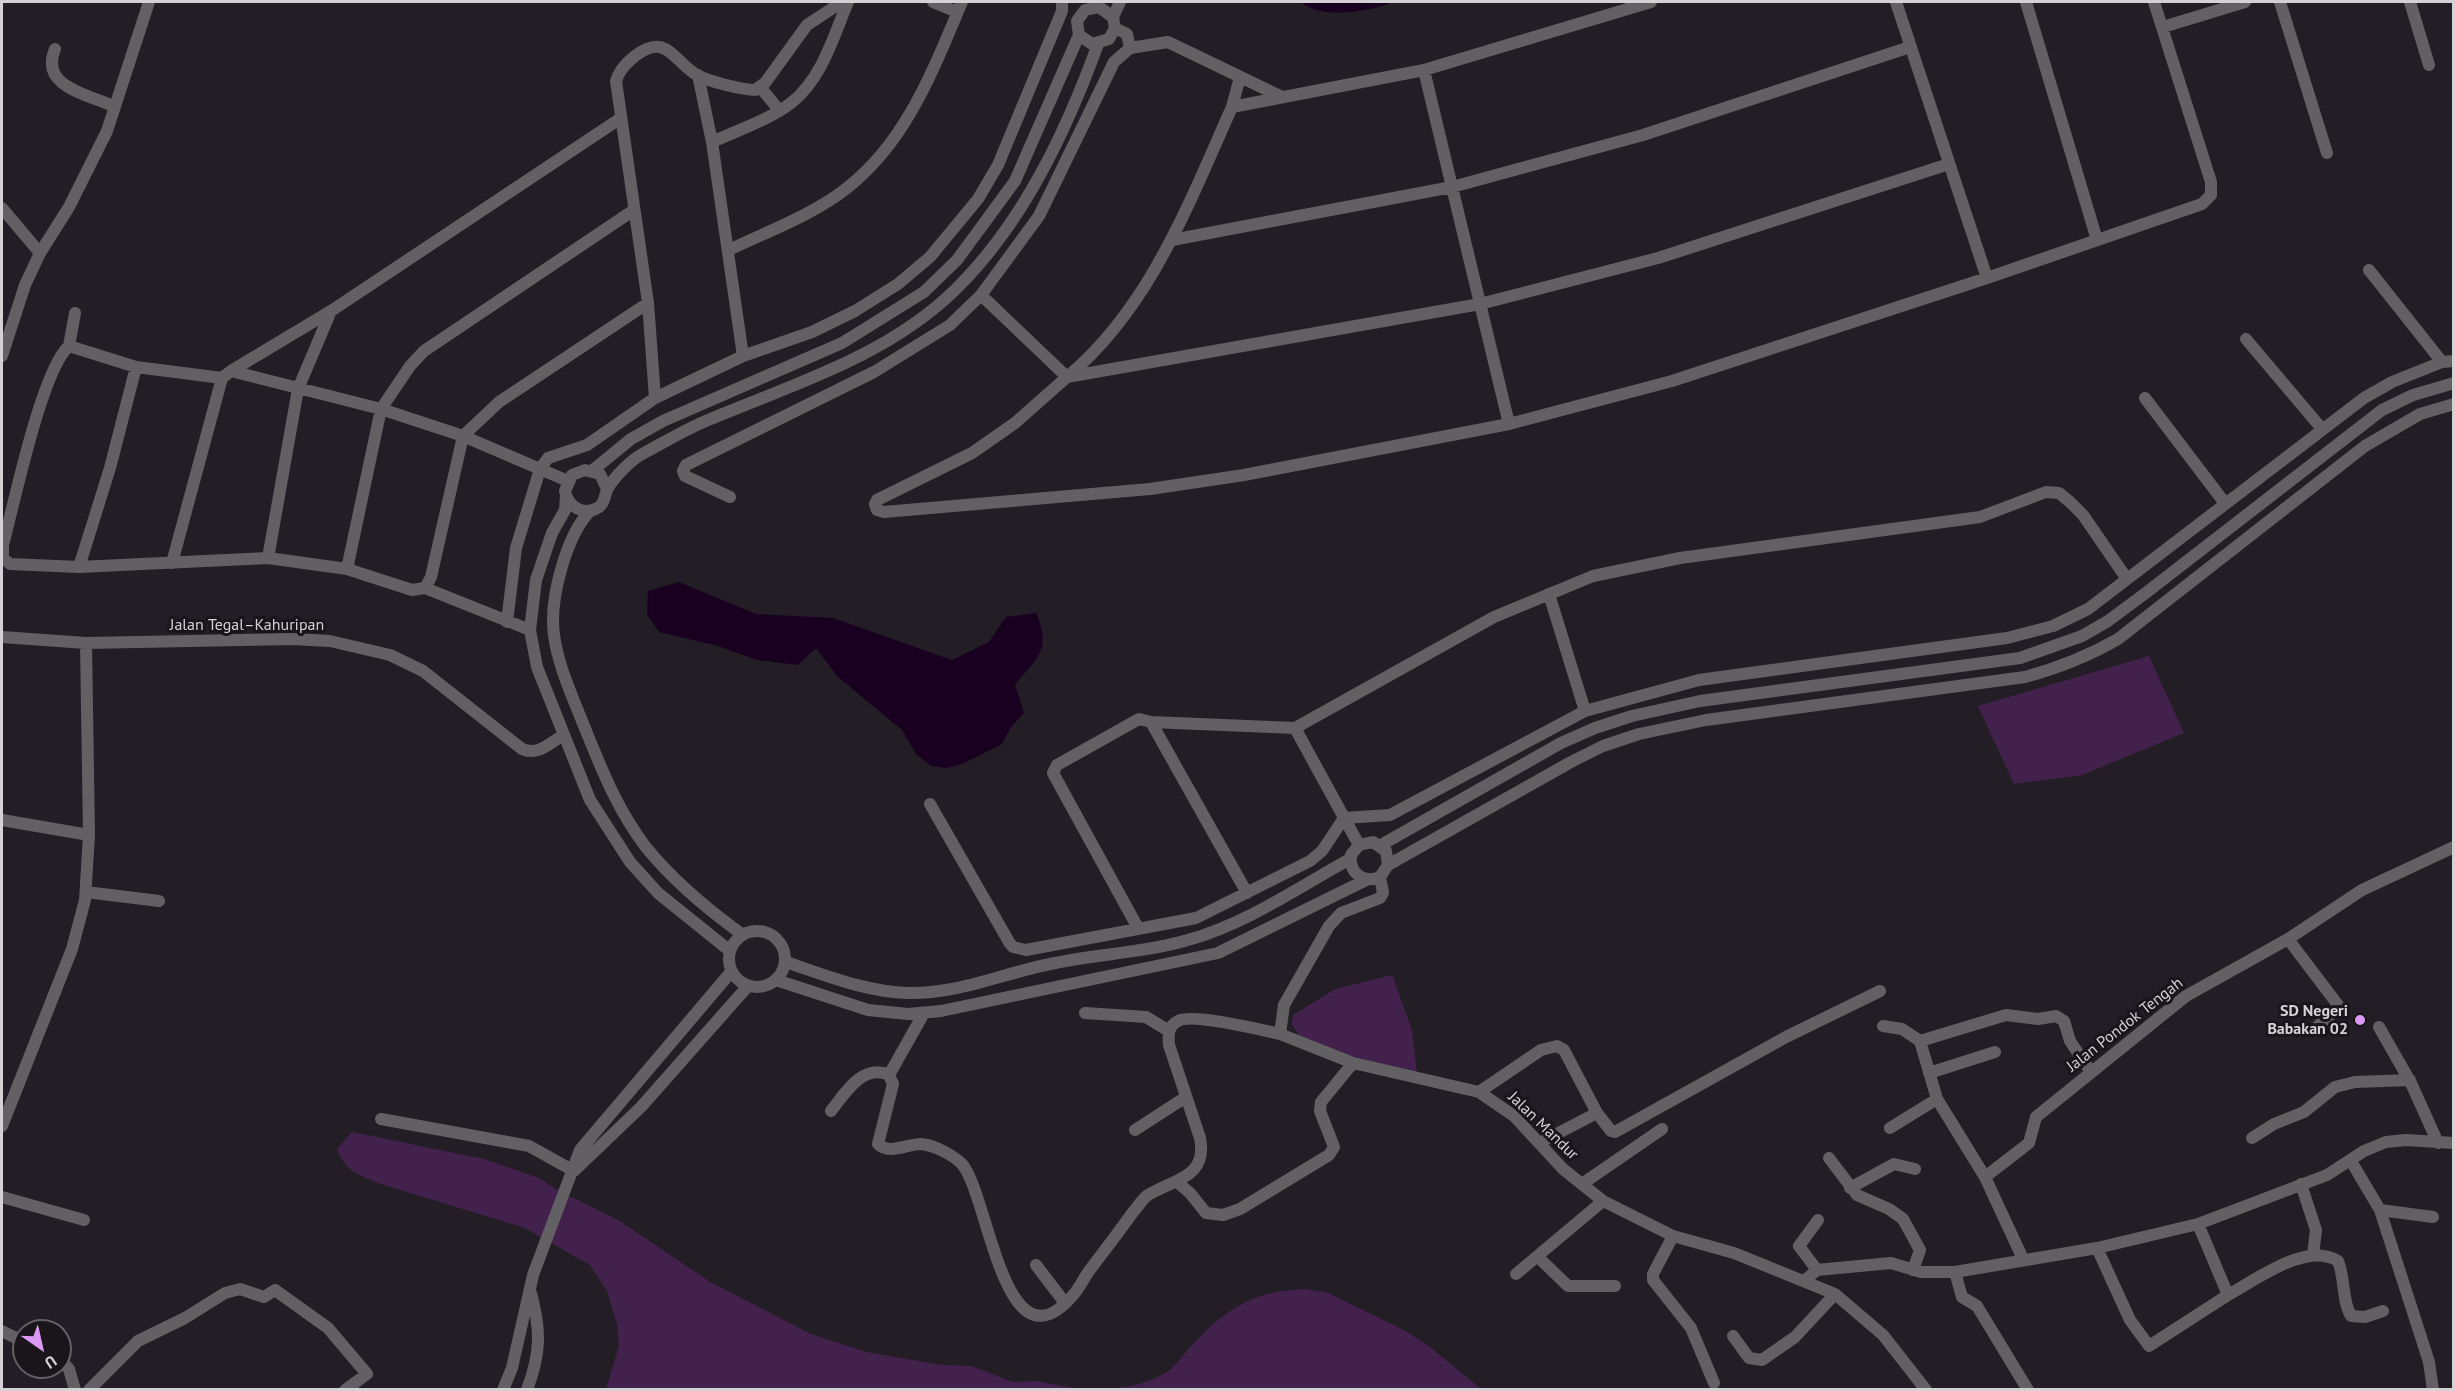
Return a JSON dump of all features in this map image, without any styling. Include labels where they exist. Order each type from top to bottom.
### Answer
[{"type":"street","points":[[655,398],[648,303],[616,81],[618,75],[643,51],[654,47],[669,50],[698,75],[750,90],[760,87],[807,26],[842,2]]},
{"type":"street","points":[[712,142],[779,110],[801,94],[827,52],[848,2]]},
{"type":"street","points":[[729,250],[821,205],[846,189],[869,169],[912,113],[959,7],[933,2]]},
{"type":"street","points":[[507,622],[516,548],[534,467],[548,458],[587,445],[655,398],[743,356],[812,332],[855,311],[898,284],[930,257],[978,199],[998,165],[1062,11],[1062,2]]},
{"type":"street","points":[[1120,2],[1114,23],[1109,39],[1098,44],[1087,43],[1079,35],[1077,26],[1079,17],[1095,4],[1105,9],[1114,23],[1127,34],[1130,39],[1130,48]]},
{"type":"street","points":[[1232,107],[1424,70],[1651,2]]},
{"type":"street","points":[[1896,2],[1987,278]]},
{"type":"street","points":[[2026,2],[2097,240]]},
{"type":"street","points":[[1240,77],[1232,107],[1172,240],[1122,319],[1082,365],[997,437],[949,466],[877,500],[875,504],[877,510],[884,512],[1149,489],[1332,460],[1509,424],[1672,381],[1987,278],[2202,204],[2211,195],[2211,182],[2154,2]]},
{"type":"street","points":[[2163,27],[2245,2]]},
{"type":"street","points":[[2280,2],[2327,153]]},
{"type":"street","points":[[2410,2],[2429,65]]},
{"type":"street","points":[[2,356],[25,285],[40,253],[69,207],[107,131],[145,3]]},
{"type":"street","points":[[730,951],[658,893],[630,862],[590,800],[562,735],[537,667],[530,630],[536,580],[552,533],[565,510],[568,481],[578,471],[592,470],[631,439],[663,421],[842,343],[924,292],[957,260],[1015,181],[1079,35]]},
{"type":"street","points":[[730,497],[685,476],[683,471],[686,465],[874,372],[943,330],[981,295],[1040,216],[1114,62],[1130,48],[1168,42],[1282,97]]},
{"type":"street","points":[[743,935],[710,911],[672,876],[626,819],[609,789],[561,670],[553,633],[556,591],[570,543],[581,520],[603,503],[607,489],[639,456],[705,421],[850,361],[920,319],[953,292],[979,266],[1015,216],[1074,109],[1098,44]]},
{"type":"street","points":[[1172,240],[1452,187],[1643,135],[1910,47]]},
{"type":"street","points":[[55,49],[51,60],[51,70],[58,82],[115,107]]},
{"type":"street","points":[[1424,70],[1509,424]]},
{"type":"street","points":[[698,75],[712,142],[743,356]]},
{"type":"street","points":[[760,87],[779,110]]},
{"type":"street","points":[[172,563],[226,375],[331,311],[621,118]]},
{"type":"street","points":[[1067,377],[1480,304],[1658,258],[1949,164]]},
{"type":"street","points":[[2,208],[40,253]]},
{"type":"street","points":[[347,569],[381,409],[410,366],[424,351],[634,210]]},
{"type":"street","points":[[1344,818],[1390,815],[1585,711],[1699,680],[2007,638],[2053,626],[2088,609],[2224,502],[2378,389],[2448,362],[2369,270]]},
{"type":"street","points":[[981,295],[1067,377]]},
{"type":"street","points":[[425,588],[432,577],[463,435],[499,402],[648,303]]},
{"type":"street","points":[[268,558],[298,389],[331,311]]},
{"type":"street","points":[[75,313],[69,346],[60,356],[47,386],[3,545],[3,555],[10,564],[79,567],[268,558],[347,569],[412,590],[425,588],[530,630]]},
{"type":"street","points":[[2246,339],[2322,429]]},
{"type":"street","points":[[69,346],[136,367],[226,375],[381,409],[463,435],[568,481]]},
{"type":"street","points":[[79,567],[110,468],[136,367]]},
{"type":"street","points":[[1381,845],[1561,743],[1632,716],[1700,701],[2020,658],[2082,636],[2108,621],[2147,592],[2382,410],[2413,395],[2454,383]]},
{"type":"street","points":[[2145,398],[2224,502]]},
{"type":"street","points":[[1388,865],[1571,762],[1603,746],[1639,734],[1706,720],[2025,677],[2089,656],[2118,639],[2365,446],[2420,414],[2454,404]]},
{"type":"street","points":[[592,470],[605,481],[607,489]]},
{"type":"street","points":[[1138,928],[1053,773],[1057,765],[1139,719],[1151,722],[1295,728],[1494,616],[1593,576],[1639,565],[1980,517],[2046,492],[2059,493],[2083,515],[2127,579]]},
{"type":"street","points":[[566,496],[576,508],[590,511]]},
{"type":"street","points":[[1549,594],[1585,711]]},
{"type":"street","name":"Jalan Tegal–Kahuripan","points":[[2,637],[86,644],[292,639],[330,641],[364,647],[408,662],[530,753],[538,751],[562,735]]},
{"type":"street","points":[[2,1126],[72,949],[80,924],[86,892],[89,835],[86,644]]},
{"type":"street","points":[[1151,722],[1247,893]]},
{"type":"street","points":[[1295,728],[1359,845]]},
{"type":"street","points":[[930,804],[1013,947],[1026,950],[1196,918],[1310,861],[1323,851],[1344,818]]},
{"type":"street","points":[[2,820],[89,835]]},
{"type":"street","points":[[776,980],[868,1010],[924,1013],[986,1004],[1055,986],[1218,953],[1366,880],[1380,877],[1388,865],[1389,858],[1381,845],[1373,842],[1359,845],[1350,859],[1248,915],[1187,941],[1049,964],[977,986],[939,992],[906,993],[871,989],[786,962]]},
{"type":"street","name":"Jalan Pondok Tengah","points":[[1986,1177],[2030,1143],[2036,1117],[2187,996],[2288,939],[2362,890],[2454,847]]},
{"type":"street","points":[[1350,859],[1357,876],[1366,880]]},
{"type":"street","points":[[1280,1034],[1284,1005],[1329,926],[1341,913],[1380,898],[1383,893],[1380,877]]},
{"type":"street","points":[[86,892],[159,901]]},
{"type":"street","points":[[756,931],[768,933],[779,941],[786,962],[776,980],[763,987],[748,986],[738,981],[731,972],[730,951],[743,935],[756,931]]},
{"type":"street","points":[[2288,939],[2338,1005],[2336,1010],[2317,1027]]},
{"type":"street","points":[[503,1389],[512,1368],[538,1258],[574,1171],[580,1150],[731,972]]},
{"type":"street","points":[[574,1171],[641,1107],[748,986]]},
{"type":"street","points":[[1479,1092],[1541,1050],[1557,1046],[1564,1050],[1598,1113],[1611,1131],[1616,1132],[1786,1038],[1880,991]]},
{"type":"street","points":[[889,1075],[924,1013]]},
{"type":"street","points":[[831,1111],[854,1082],[867,1074],[879,1072],[889,1075],[893,1084],[878,1135],[878,1144],[889,1149],[922,1144],[955,1158],[963,1166],[970,1179],[1009,1290],[1022,1308],[1033,1316],[1042,1317],[1065,1303],[1074,1294],[1146,1196],[1177,1182],[1193,1171],[1202,1157],[1200,1138],[1169,1045],[1169,1031],[1146,1017],[1084,1013]]},
{"type":"street","points":[[1920,1041],[2006,1015],[2038,1018],[2056,1016],[2064,1021],[2070,1041],[2091,1072]]},
{"type":"street","name":"Jalan Mandur","points":[[1169,1031],[1177,1021],[1191,1018],[1280,1034],[1353,1063],[1479,1092],[1514,1116],[1563,1169],[1603,1201],[1673,1236],[1734,1253],[1835,1294],[1883,1335],[1926,1389]]},
{"type":"street","points":[[1883,1026],[1902,1029],[1920,1041],[1937,1099],[1986,1177],[2023,1259]]},
{"type":"street","points":[[2379,1027],[2410,1080],[2438,1143]]},
{"type":"street","points":[[1929,1073],[1995,1052]]},
{"type":"street","points":[[1177,1182],[1190,1192],[1206,1213],[1223,1215],[1240,1209],[1329,1155],[1334,1147],[1320,1111],[1321,1102],[1353,1063]]},
{"type":"street","points":[[2252,1138],[2274,1124],[2304,1112],[2335,1087],[2355,1082],[2410,1080]]},
{"type":"street","points":[[1135,1130],[1186,1097]]},
{"type":"street","points":[[1890,1128],[1937,1099]]},
{"type":"street","points":[[1539,1143],[1598,1113]]},
{"type":"street","points":[[381,1119],[529,1146],[574,1171]]},
{"type":"street","points":[[1582,1184],[1662,1130]]},
{"type":"street","points":[[1804,1281],[1817,1270],[1891,1263],[1929,1274],[1955,1272],[2097,1248],[2198,1224],[2327,1175],[2375,1146],[2396,1140],[2454,1143]]},
{"type":"street","points":[[1829,1158],[1850,1188],[1864,1200],[1889,1209],[1903,1219],[1920,1250],[1913,1270]]},
{"type":"street","points":[[2351,1161],[2380,1210],[2429,1362],[2433,1389]]},
{"type":"street","points":[[1850,1188],[1894,1164],[1915,1169]]},
{"type":"street","points":[[2301,1184],[2316,1230],[2313,1255]]},
{"type":"street","points":[[2,1197],[84,1220]]},
{"type":"street","points":[[1516,1274],[1603,1201]]},
{"type":"street","points":[[2380,1210],[2433,1217]]},
{"type":"street","points":[[1817,1270],[1799,1246],[1818,1220]]},
{"type":"street","points":[[2198,1224],[2228,1295]]},
{"type":"street","points":[[1673,1236],[1653,1274],[1653,1280],[1691,1328],[1714,1383]]},
{"type":"street","points":[[2097,1248],[2130,1320],[2149,1346],[2228,1295],[2292,1260],[2313,1255],[2338,1261],[2344,1275],[2348,1310],[2351,1316],[2365,1317],[2383,1311]]},
{"type":"street","points":[[1538,1257],[1571,1288],[1615,1286]]},
{"type":"street","points":[[1036,1265],[1065,1303]]},
{"type":"street","points":[[1955,1272],[1962,1297],[1977,1306],[2028,1389]]},
{"type":"street","points":[[89,1389],[138,1341],[185,1318],[225,1293],[240,1289],[264,1297],[275,1290],[328,1328],[367,1374],[345,1389]]},
{"type":"street","points":[[527,1389],[537,1364],[540,1341],[531,1292]]},
{"type":"street","points":[[1733,1336],[1749,1358],[1762,1360],[1795,1337],[1835,1294]]},
{"type":"shaded area","points":[[1301,2],[1393,2],[1371,9],[1333,13],[1310,8]]},
{"type":"shaded area","points":[[679,582],[756,614],[833,618],[952,660],[989,642],[1006,617],[1036,613],[1043,636],[1040,652],[1015,685],[1024,713],[1011,727],[1002,744],[962,764],[946,768],[931,766],[916,754],[902,730],[838,677],[816,648],[798,665],[757,660],[718,646],[659,632],[647,614],[648,591]]},
{"type":"shaded area","points":[[2149,656],[2184,733],[2082,775],[2014,784],[1978,706]]},
{"type":"shaded area","points":[[1392,975],[1412,1030],[1417,1074],[1333,1052],[1300,1037],[1292,1024],[1293,1015],[1335,989]]},
{"type":"shaded area","points":[[352,1132],[484,1159],[539,1178],[557,1190],[618,1220],[712,1283],[811,1334],[866,1352],[942,1365],[971,1366],[1013,1382],[1036,1381],[1080,1389],[606,1389],[619,1346],[617,1324],[607,1291],[590,1265],[525,1228],[381,1184],[360,1175],[344,1163],[337,1149]]},
{"type":"shaded area","points":[[1305,1289],[1328,1293],[1404,1330],[1430,1347],[1481,1389],[1107,1389],[1144,1382],[1165,1373],[1218,1320],[1243,1303],[1271,1293]]},
{"type":"place","name":"SD Negeri Babakan 02","points":[[2360,1020]]}]
